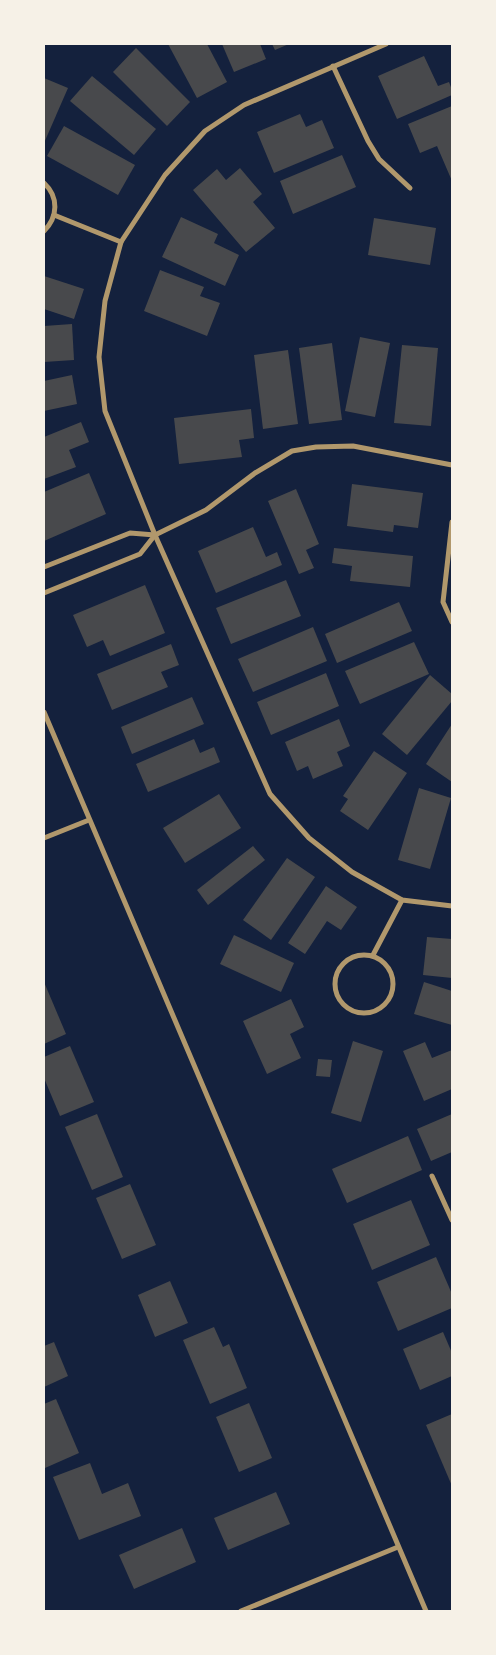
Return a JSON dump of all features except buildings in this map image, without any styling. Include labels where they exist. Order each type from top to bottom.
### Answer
[{"type":"street","points":[[386,44],[244,105],[205,131],[165,175],[121,242],[105,301],[99,357],[105,412],[154,535],[270,794],[309,838],[352,872],[402,900],[452,906]]},
{"type":"street","points":[[333,66],[368,141],[379,159],[410,188]]},
{"type":"street","points":[[44,183],[54,196],[56,206],[50,225],[44,231]]},
{"type":"street","points":[[54,216],[121,242]]},
{"type":"street","points":[[44,593],[140,554],[154,535],[206,510],[255,473],[292,451],[316,447],[352,446],[452,465]]},
{"type":"street","points":[[452,522],[444,602],[452,622]]},
{"type":"street","points":[[44,567],[130,532],[154,535]]},
{"type":"street","points":[[44,712],[426,1611]]},
{"type":"street","points":[[44,838],[89,820]]},
{"type":"street","points":[[373,956],[402,900]]},
{"type":"street","points":[[364,954],[373,956],[382,960],[389,968],[393,977],[394,987],[391,997],[385,1005],[376,1011],[356,1012],[347,1008],[340,1001],[334,984],[336,975],[340,967],[347,960],[364,954]]},
{"type":"street","points":[[432,1176],[452,1220]]},
{"type":"street","points":[[241,1611],[398,1547]]}]
